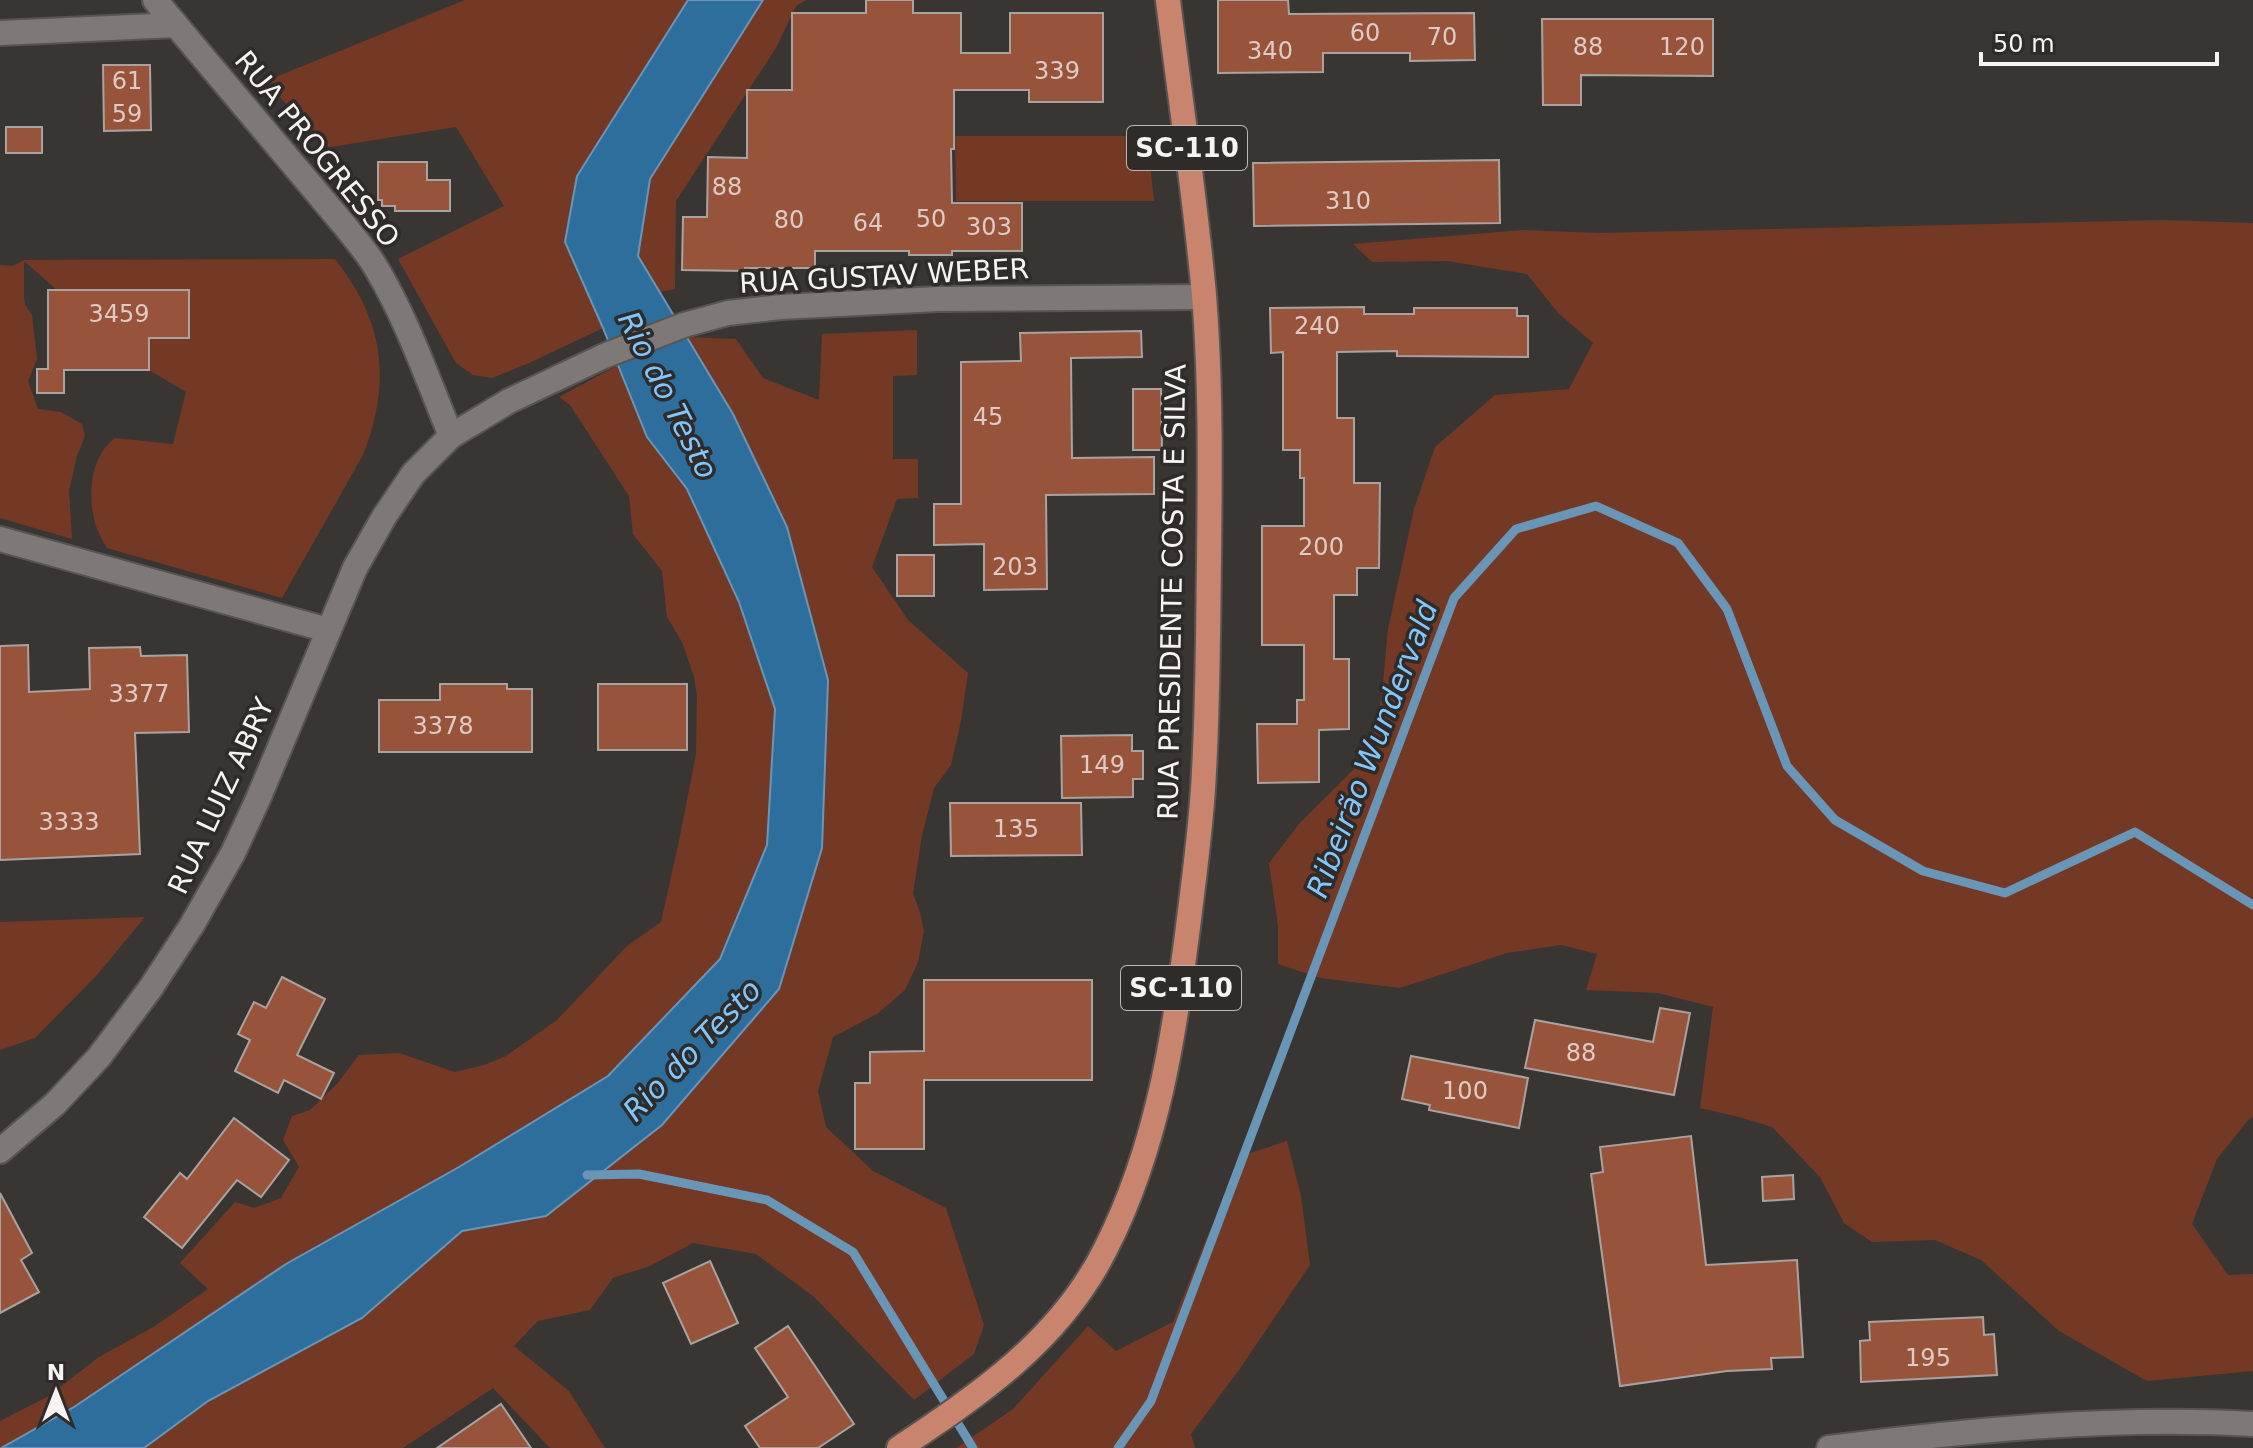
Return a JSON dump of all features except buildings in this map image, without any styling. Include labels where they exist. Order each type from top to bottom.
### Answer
[{"type":"main road","name":"RUA PRESIDENTE COSTA E SILVA","points":[[906,1445],[1007,1372],[1031,1349],[1086,1282],[1105,1252],[1129,1198],[1151,1135],[1169,1060],[1183,971],[1204,775],[1209,502],[1204,297],[1168,0]]},
{"type":"street","name":"RUA PROGRESSO","points":[[155,0],[373,263],[410,334],[451,436]]},
{"type":"street","points":[[0,33],[176,25]]},
{"type":"street","name":"RUA GUSTAV WEBER","points":[[451,436],[509,401],[604,356],[684,325],[728,313],[781,307],[938,299],[1204,297]]},
{"type":"street","name":"RUA LUIZ ABRY","points":[[0,1151],[55,1104],[99,1057],[150,989],[192,925],[233,853],[252,812],[355,568],[413,474],[451,436]]},
{"type":"street","points":[[0,539],[328,630]]},
{"type":"street","points":[[1839,1447],[2023,1428],[2253,1424]]},
{"type":"shaded area","points":[[465,0],[688,0],[577,177],[565,242],[603,328],[492,378],[473,375],[456,363],[398,259],[504,206],[456,127],[324,148],[266,81]]},
{"type":"shaded area","points":[[763,0],[806,0],[796,6],[776,48],[676,201],[675,289],[659,292],[638,256],[650,179]]},
{"type":"shaded area","points":[[955,136],[1147,136],[1154,201],[956,201]]},
{"type":"shaded area","points":[[2165,220],[2253,223],[2253,1117],[2217,1159],[2192,1224],[2228,1275],[2253,1274],[2253,1371],[2147,1381],[2059,1331],[1981,1260],[1935,1240],[1872,1242],[1844,1223],[1820,1177],[1772,1127],[1700,1108],[1713,1007],[1658,993],[1586,990],[1597,954],[1561,945],[1507,953],[1400,988],[1320,978],[1278,964],[1278,926],[1269,863],[1299,824],[1370,753],[1382,694],[1388,629],[1414,509],[1435,447],[1495,395],[1569,389],[1593,343],[1558,313],[1527,274],[1447,261],[1372,262],[1353,244],[1523,230],[1599,233]]},
{"type":"shaded area","points":[[335,259],[364,305],[373,329],[380,377],[378,402],[363,455],[282,598],[107,548],[95,523],[91,497],[93,475],[107,446],[115,438],[173,444],[186,392],[149,370],[149,339],[189,338],[189,290],[57,290],[24,261],[24,297],[32,315],[37,359],[28,381],[38,409],[61,412],[82,424],[85,436],[69,491],[72,539],[0,518],[0,265],[13,266],[24,260]]},
{"type":"shaded area","points":[[917,330],[917,375],[893,376],[893,459],[918,459],[918,498],[897,499],[872,567],[908,620],[968,673],[951,765],[934,788],[922,835],[913,894],[924,931],[918,962],[905,990],[877,1014],[833,1037],[818,1091],[826,1127],[873,1171],[946,1208],[984,1325],[974,1354],[914,1400],[814,1297],[756,1254],[693,1243],[650,1266],[613,1278],[590,1310],[538,1321],[514,1346],[569,1391],[605,1448],[550,1448],[493,1388],[403,1448],[144,1448],[208,1401],[362,1318],[462,1231],[546,1216],[662,1125],[779,989],[787,527],[733,414],[686,337],[736,339],[763,378],[819,400],[822,334]]},
{"type":"shaded area","points":[[618,365],[647,437],[687,489],[739,602],[775,709],[767,845],[720,959],[608,1076],[459,1167],[286,1264],[74,1407],[0,1448],[0,1421],[47,1397],[99,1357],[155,1326],[208,1289],[180,1263],[235,1202],[254,1208],[281,1198],[299,1167],[283,1140],[292,1116],[310,1110],[337,1084],[359,1055],[399,1053],[455,1072],[506,1056],[557,1020],[627,946],[661,922],[696,754],[697,696],[694,677],[682,642],[667,617],[662,571],[633,534],[629,496],[570,405],[559,397]]},
{"type":"shaded area","points":[[145,917],[97,975],[35,1038],[0,1050],[0,922]]},
{"type":"shaded area","points":[[1287,1141],[1301,1196],[1310,1265],[1191,1434],[1195,1448],[956,1448],[1013,1409],[1088,1326],[1116,1351],[1173,1322],[1207,1237],[1247,1154]]},
{"type":"water","name":"Rio do Testo","points":[[688,0],[763,0],[650,179],[638,256],[733,414],[787,527],[828,680],[822,848],[779,989],[662,1125],[546,1216],[462,1231],[362,1318],[208,1401],[144,1448],[1,1448],[74,1407],[286,1264],[459,1167],[608,1076],[720,959],[767,845],[775,709],[739,602],[687,489],[647,437],[565,242],[577,176]]},
{"type":"waterway","name":"Ribeirão Wundervald","points":[[1118,1448],[1151,1401],[1454,598],[1516,529],[1596,506],[1678,543],[1727,609],[1787,766],[1835,820],[1923,871],[2005,893],[2135,832],[2253,905]]},
{"type":"waterway","name":"Ribeirão Wundervald","points":[[587,1175],[639,1174],[767,1200],[853,1252],[973,1448]]}]
